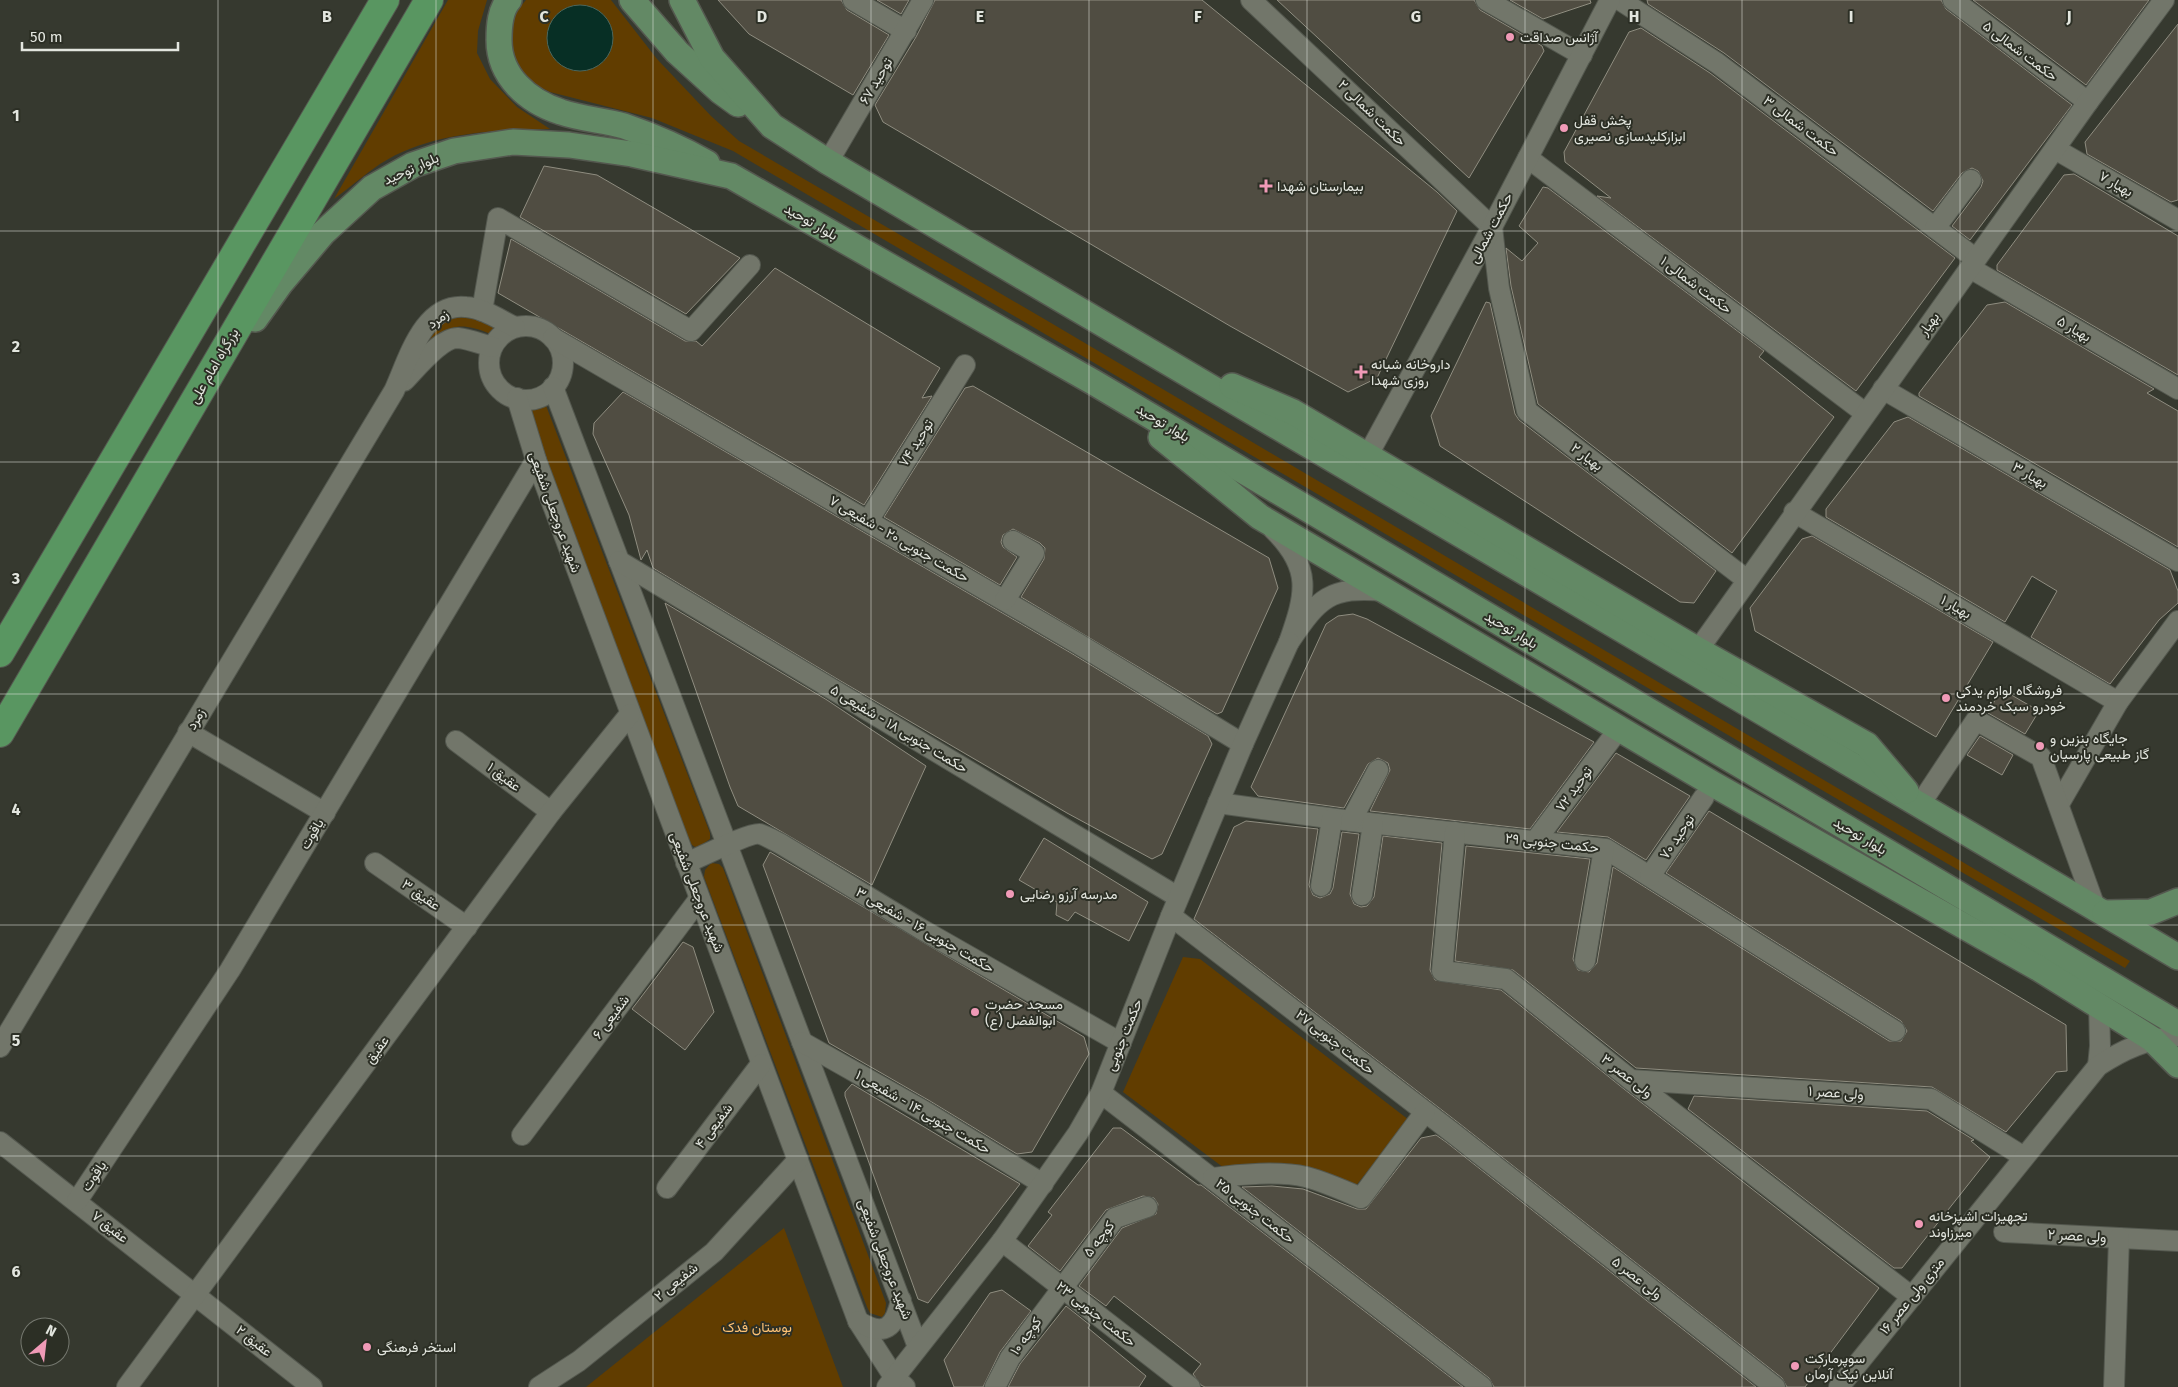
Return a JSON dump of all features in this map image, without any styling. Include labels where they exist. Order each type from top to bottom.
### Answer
[{"type":"highway","points":[[0,653],[385,0]]},
{"type":"highway","name":"بزرگراه امام علی","points":[[0,733],[429,0]]},
{"type":"main road","points":[[509,0],[498,25],[499,56],[509,77],[529,96],[560,112],[623,126],[678,147],[731,176]]},
{"type":"main road","points":[[632,0],[677,52],[720,91],[828,162],[2178,957]]},
{"type":"main road","points":[[682,0],[712,58],[772,126]]},
{"type":"main road","name":"بلوار توحید","points":[[177,429],[280,284],[323,233],[372,188],[413,165],[454,151],[513,142],[569,145],[632,154],[731,176],[1093,382],[2178,1024]]},
{"type":"main road","points":[[1126,339],[1293,412],[1698,650],[1867,745],[1919,806]]},
{"type":"main road","points":[[1093,382],[1260,517],[1713,784],[2099,1004],[2152,1039],[2178,1065]]},
{"type":"main road","points":[[2100,910],[2151,912],[2178,902]]},
{"type":"street","points":[[853,0],[906,31]]},
{"type":"street","name":"توحید ۶۷","points":[[828,162],[923,0]]},
{"type":"street","points":[[1486,0],[1582,55]]},
{"type":"street","name":"حکمت شمالی","points":[[1368,456],[1492,228],[1610,0]]},
{"type":"street","name":"حکمت شمالی ۳","points":[[1620,0],[1717,64],[1935,228],[1973,264]]},
{"type":"street","name":"حکمت شمالی ۵","points":[[1953,0],[2088,102]]},
{"type":"street","name":"بهیار","points":[[1698,650],[1794,512],[2088,102],[2164,0]]},
{"type":"street","name":"حکمت شمالی ۲","points":[[1256,1],[1492,228]]},
{"type":"street","name":"بهیار ۷","points":[[2055,149],[2178,220]]},
{"type":"street","name":"حکمت شمالی ۱","points":[[1528,158],[1865,413]]},
{"type":"street","points":[[1935,228],[1971,180]]},
{"type":"street","points":[[482,311],[498,218],[691,331],[750,265]]},
{"type":"street","name":"بهیار ۲","points":[[1492,228],[1499,288],[1527,412],[1748,580]]},
{"type":"street","name":"بهیار ۵","points":[[1973,264],[2178,389]]},
{"type":"street","name":"زمرد","points":[[0,1047],[394,391],[422,331],[430,321],[454,307],[466,307],[482,311],[516,328]]},
{"type":"street","points":[[532,326],[544,330],[553,338],[563,360],[561,373],[548,393],[536,398],[517,398],[502,391],[494,382],[489,371],[489,358],[492,347],[499,337],[516,328],[532,326]]},
{"type":"street","name":"زمرد","points":[[394,391],[432,352],[453,339],[459,338],[492,347]]},
{"type":"street","name":"حکمت جنوبی ۲۰ - شفیعی ۷","points":[[553,338],[1005,600],[1243,744]]},
{"type":"street","name":"توحید ۷۴","points":[[868,521],[965,365]]},
{"type":"street","name":"شهید عروجعلی شفیعی","points":[[553,387],[918,1346]]},
{"type":"street","name":"بهیار ۳","points":[[1883,389],[2178,561]]},
{"type":"street","name":"شهید عروجعلی شفیعی","points":[[517,398],[536,460],[858,1321],[895,1384]]},
{"type":"street","name":"یاقوت","points":[[77,1201],[230,970],[536,460]]},
{"type":"street","name":"بهیار ۱","points":[[1794,512],[2118,702]]},
{"type":"street","points":[[1260,517],[1287,543],[1299,566],[1304,591],[1300,611],[1289,642]]},
{"type":"street","points":[[1005,600],[1034,553],[1013,541]]},
{"type":"street","name":"حکمت جنوبی ۱۸ - شفیعی ۵","points":[[619,562],[1178,898]]},
{"type":"street","points":[[1289,642],[1309,614],[1322,600],[1340,592],[1362,589],[1388,592]]},
{"type":"street","points":[[2059,804],[2118,702],[2178,621]]},
{"type":"street","name":"حکمت جنوبی","points":[[895,1384],[918,1346],[1002,1241],[1044,1184],[1078,1133],[1101,1093],[1178,898],[1243,744],[1289,642]]},
{"type":"street","name":"عقیق","points":[[127,1387],[551,812],[630,714]]},
{"type":"street","points":[[1919,806],[1976,720],[2041,756],[2100,910]]},
{"type":"street","points":[[188,732],[325,813]]},
{"type":"street","name":"توحید ۷۲","points":[[1536,840],[1612,738]]},
{"type":"street","name":"عقیق ۱","points":[[456,742],[551,812]]},
{"type":"street","points":[[1321,886],[1342,820],[1378,770]]},
{"type":"street","name":"توحید ۷۰","points":[[1650,876],[1704,797]]},
{"type":"street","name":"حکمت جنوبی ۲۹","points":[[1218,803],[1373,824],[1604,848],[1896,1032]]},
{"type":"street","points":[[1362,895],[1373,824]]},
{"type":"street","name":"ولی عصر ۳","points":[[1455,832],[1442,972],[1506,979],[1631,1080],[1912,1297]]},
{"type":"street","name":"حکمت جنوبی ۱۶ - شفیعی ۳","points":[[686,863],[727,846],[741,836],[758,833],[781,844],[922,929],[1121,1043]]},
{"type":"street","points":[[1585,961],[1604,848]]},
{"type":"street","name":"عقیق ۳","points":[[375,864],[467,927]]},
{"type":"street","name":"شفیعی ۶","points":[[522,1135],[699,899]]},
{"type":"street","name":"حکمت جنوبی ۲۷","points":[[1171,916],[1499,1170]]},
{"type":"street","points":[[2098,1066],[2100,1046],[2099,1004]]},
{"type":"street","name":"۱۶ متری ولی عصر","points":[[1839,1387],[2098,1066],[2115,1055],[2152,1039],[2178,1036]]},
{"type":"street","name":"حکمت جنوبی ۱۴ - شفیعی ۱","points":[[802,1042],[924,1111],[1044,1184]]},
{"type":"street","name":"شفیعی ۴","points":[[667,1188],[762,1064]]},
{"type":"street","name":"ولی عصر ۱","points":[[1631,1080],[1931,1099],[2024,1157]]},
{"type":"street","points":[[1688,1124],[1681,1111],[1679,1099],[1681,1092],[1696,1083]]},
{"type":"street","name":"حکمت جنوبی ۲۵","points":[[1101,1093],[1482,1387]]},
{"type":"street","points":[[1213,1178],[1242,1174],[1304,1177],[1330,1184],[1361,1198],[1425,1112]]},
{"type":"street","name":"عقیق ۷","points":[[0,1142],[196,1295]]},
{"type":"street","name":"شفیعی ۲","points":[[539,1387],[579,1361],[714,1252],[798,1160]]},
{"type":"street","name":"ولی عصر ۵","points":[[1499,1170],[1775,1387]]},
{"type":"street","name":"کوچه ۵","points":[[1061,1286],[1115,1218],[1147,1207]]},
{"type":"street","name":"ولی عصر ۲","points":[[2004,1232],[2178,1241]]},
{"type":"street","points":[[2114,1387],[2119,1238]]},
{"type":"street","name":"حکمت جنوبی ۲۳","points":[[1002,1241],[1190,1387]]},
{"type":"street","name":"کوچه ۱۰","points":[[994,1387],[1010,1358],[1061,1286]]},
{"type":"street","name":"عقیق ۲","points":[[196,1295],[312,1387]]},
{"type":"street","points":[[858,1321],[868,1327],[882,1330],[891,1326],[897,1316],[901,1300]]},
{"type":"green space","points":[[448,0],[487,0],[478,31],[477,53],[490,79],[517,107],[550,129],[484,132],[441,139],[420,145],[399,153],[380,164],[334,199]]},
{"type":"green space","points":[[526,0],[611,0],[657,59],[711,116],[739,141],[1046,320],[2130,961],[2125,968],[733,151],[652,118],[550,92],[530,82],[519,67],[511,50],[510,32],[515,13]]},
{"type":"green space","points":[[459,317],[481,320],[495,327],[491,334],[468,327],[452,328],[420,349],[432,333],[441,325],[446,321]]},
{"type":"green space","points":[[545,403],[710,833],[710,839],[697,848],[692,845],[684,830],[528,409]]},
{"type":"green space","points":[[711,863],[719,864],[723,868],[886,1303],[885,1313],[882,1317],[870,1313],[867,1307],[704,877],[705,870]]},
{"type":"green space","points":[[1183,957],[1200,959],[1409,1120],[1346,1198],[1306,1182],[1244,1183],[1123,1092]]},
{"type":"green space","name":"بوستان فدک","points":[[784,1228],[843,1387],[586,1387]]},
{"type":"water","points":[[580,5],[593,8],[603,15],[610,25],[613,38],[610,51],[603,61],[593,68],[580,71],[567,68],[557,61],[550,51],[547,38],[550,25],[557,15],[567,8]]},
{"type":"building","points":[[718,0],[841,0],[847,10],[889,35],[853,95],[749,34]]},
{"type":"building","points":[[877,0],[909,0],[901,14]]},
{"type":"building","name":"بیمارستان شهدا","points":[[935,0],[1202,0],[1437,192],[1457,211],[1377,378],[1348,392],[1230,326],[883,122],[875,105],[916,37]]},
{"type":"building","points":[[1277,0],[1474,0],[1480,10],[1542,46],[1544,51],[1469,178]]},
{"type":"building","points":[[1510,0],[1590,0],[1591,3],[1543,19]]},
{"type":"building","points":[[1647,0],[1941,0],[1946,9],[2072,105],[1970,240],[1952,226],[1981,187],[1983,181],[1978,171],[1972,168],[1962,173],[1933,211],[1724,53],[1648,4]]},
{"type":"building","points":[[1973,0],[2149,0],[2086,85]]},
{"type":"building","points":[[2178,24],[2178,200],[2171,202],[2087,154],[2085,142]]},
{"type":"building","points":[[1641,28],[1710,73],[1955,258],[1856,391],[1597,196],[1611,198],[1565,162],[1564,152],[1629,32]]},
{"type":"building","points":[[544,166],[597,175],[740,258],[686,314],[520,217]]},
{"type":"building","points":[[2074,174],[2178,236],[2178,375],[1997,270],[1997,265],[2064,175]]},
{"type":"building","points":[[1543,187],[1548,188],[1764,351],[1759,357],[1834,417],[1732,553],[1538,404],[1511,286],[1506,248],[1522,261],[1538,243],[1519,226]]},
{"type":"building","points":[[511,239],[685,341],[696,341],[702,346],[775,268],[940,368],[922,398],[932,396],[864,505],[498,293]]},
{"type":"building","points":[[1486,302],[1490,303],[1515,414],[1519,420],[1716,571],[1694,603],[1680,602],[1440,446],[1431,416]]},
{"type":"building","points":[[2005,302],[2154,389],[2147,393],[2178,411],[2178,547],[1919,396],[1919,393],[1987,305]]},
{"type":"building","points":[[973,386],[1269,558],[1278,588],[1222,712],[1217,714],[1021,597],[1044,559],[1045,548],[1040,543],[1013,529],[1003,535],[1001,542],[1003,547],[1017,557],[1000,585],[884,517],[965,388]]},
{"type":"building","points":[[623,392],[1071,653],[1208,736],[1212,744],[1162,854],[1152,859],[1067,813],[839,680],[653,568],[647,550],[641,560],[629,515],[593,434],[594,423]]},
{"type":"building","points":[[1908,417],[2170,570],[2178,591],[2178,603],[2159,620],[2110,684],[2031,637],[2057,591],[2032,576],[2005,622],[1826,517],[1826,509],[1894,422]]},
{"type":"building","points":[[1812,536],[1993,642],[1936,737],[1755,631],[1750,608],[1802,539]]},
{"type":"building","points":[[665,603],[827,700],[926,766],[872,885],[738,806]]},
{"type":"building","points":[[1353,614],[1367,619],[1594,742],[1530,829],[1370,811],[1390,770],[1388,763],[1378,758],[1368,764],[1344,808],[1258,796],[1251,787],[1326,624],[1338,616]]},
{"type":"building","points":[[2001,689],[2039,711],[2025,734],[1988,713]]},
{"type":"building","points":[[1980,736],[2013,755],[2002,775],[1967,755]]},
{"type":"building","points":[[1616,753],[1690,796],[1646,860],[1608,837],[1557,832]]},
{"type":"building","points":[[1709,811],[2066,1025],[2067,1071],[2056,1072],[2006,1132],[1932,1087],[1636,1068],[1513,970],[1455,961],[1466,846],[1590,859],[1573,959],[1578,970],[1589,972],[1597,963],[1613,867],[1889,1041],[1901,1041],[1907,1031],[1901,1021],[1666,873]]},
{"type":"building","points":[[1246,821],[1318,829],[1309,885],[1313,895],[1320,898],[1330,894],[1333,888],[1342,832],[1359,834],[1350,894],[1354,904],[1361,907],[1367,906],[1374,897],[1383,836],[1442,843],[1430,970],[1435,980],[1501,990],[1624,1089],[1879,1288],[1805,1387],[1787,1387],[1782,1378],[1460,1124],[1194,919],[1234,827]]},
{"type":"building","name":"مدرسه آرزو رضایی","points":[[1044,838],[1148,902],[1129,941],[1075,912],[1068,921],[1056,915],[1057,902],[1019,880]]},
{"type":"building","points":[[770,852],[1084,1037],[1089,1054],[1032,1152],[1017,1154],[829,1043],[763,865]]},
{"type":"building","points":[[683,942],[693,947],[714,1012],[685,1050],[632,1009]]},
{"type":"building","points":[[852,1084],[1020,1184],[928,1303],[918,1299],[845,1096],[845,1092]]},
{"type":"building","points":[[1694,1096],[1927,1111],[1974,1140],[1971,1141],[1990,1157],[1902,1268],[1894,1268],[1688,1109]]},
{"type":"building","points":[[1113,1128],[1121,1128],[1198,1185],[1201,1185],[1463,1387],[1205,1387],[1201,1385],[1193,1374],[1201,1364],[1114,1296],[1106,1306],[1079,1286],[1122,1228],[1156,1214],[1158,1204],[1154,1198],[1143,1196],[1106,1210],[1060,1271],[1028,1246],[1052,1215],[1048,1212]]},
{"type":"building","points":[[1436,1135],[1756,1387],[1494,1387],[1489,1378],[1242,1187],[1272,1186],[1303,1189],[1357,1209],[1366,1209],[1421,1138]]},
{"type":"building","points":[[1002,1290],[1031,1311],[1000,1352],[983,1387],[954,1387],[944,1360],[990,1293]]},
{"type":"building","points":[[1066,1306],[1090,1325],[1088,1328],[1146,1376],[1139,1387],[1008,1387],[1020,1364]]},
{"type":"place","name":"آژانس صداقت","points":[[1510,37]]},
{"type":"place","name":"پخش قفل ابزارکلیدسازی نصیری","points":[[1564,128]]},
{"type":"place","name":"بیمارستان شهدا","points":[[1266,186]]},
{"type":"place","name":"داروخانه شبانه روزی شهدا","points":[[1361,372]]},
{"type":"place","name":"فروشگاه لوازم یدکی خودرو سبک خردمند","points":[[1946,698]]},
{"type":"place","name":"جایگاه بنزین و گاز طبیعی پارسیان","points":[[2040,746]]},
{"type":"place","name":"مدرسه آرزو رضایی","points":[[1010,894]]},
{"type":"place","name":"مسجد حضرت ابوالفضل (ع)","points":[[975,1012]]},
{"type":"place","name":"تجهیزات اشپزخانه میرزاوند","points":[[1919,1224]]},
{"type":"place","name":"استخر فرهنگی","points":[[367,1347]]},
{"type":"place","name":"سوپرمارکت آنلاین نیک آرمان","points":[[1795,1366]]}]
